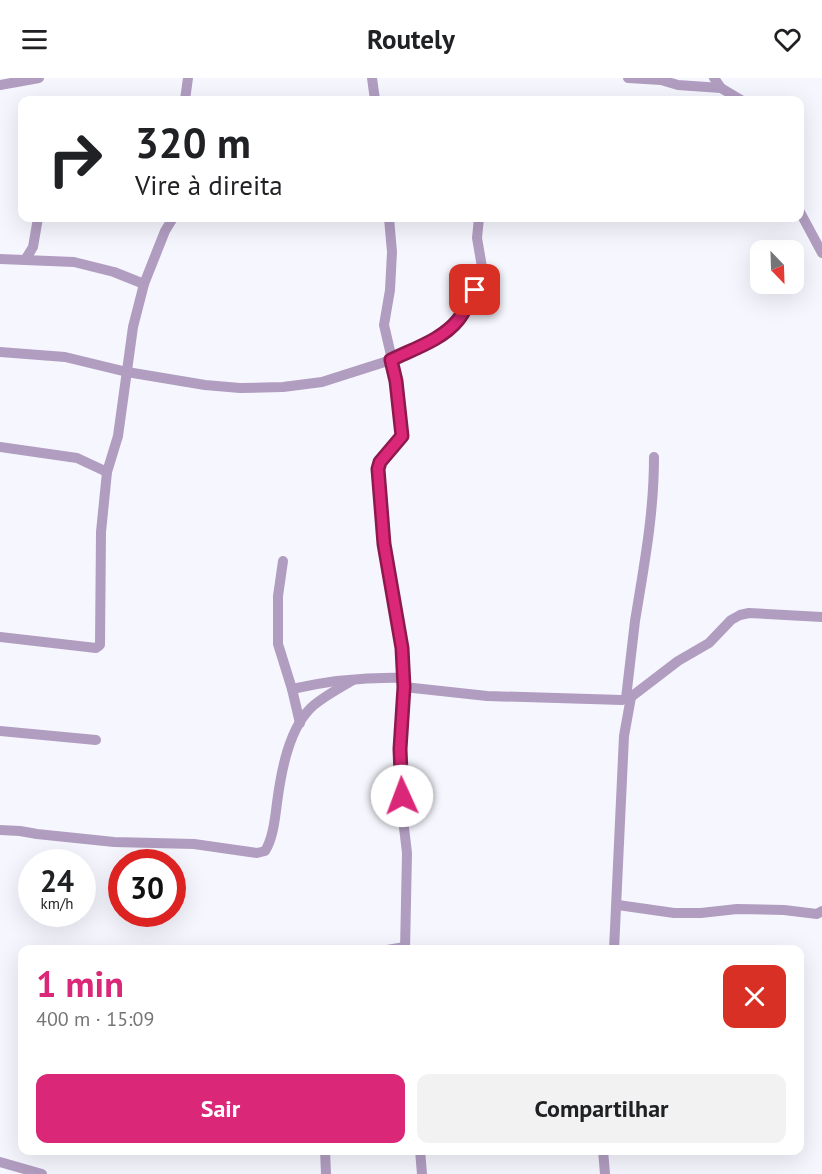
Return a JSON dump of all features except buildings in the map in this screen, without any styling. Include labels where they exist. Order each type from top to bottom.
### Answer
[{"type":"street","points":[[0,84],[39,78]]},
{"type":"street","points":[[186,96],[188,78]]},
{"type":"street","points":[[372,78],[374,96]]},
{"type":"street","points":[[628,78],[663,79],[678,84],[721,88]]},
{"type":"street","points":[[714,78],[721,88],[734,96]]},
{"type":"street","points":[[804,219],[822,253]]},
{"type":"street","points":[[24,260],[33,247],[37,222]]},
{"type":"street","points":[[0,637],[96,648],[100,645],[101,532],[107,472],[118,436],[133,327],[144,284],[171,222]]},
{"type":"street","points":[[389,222],[392,252],[390,290],[384,325],[396,381],[402,436],[380,462],[378,469],[384,544],[402,648],[404,683],[400,749],[407,853],[405,945]]},
{"type":"street","points":[[0,352],[65,357],[127,372],[205,385],[240,388],[283,387],[322,382],[391,360],[426,344],[459,319],[475,290],[482,267],[477,238],[479,222]]},
{"type":"street","points":[[0,259],[74,262],[114,272],[144,284]]},
{"type":"street","points":[[0,447],[77,458],[107,472]]},
{"type":"street","points":[[614,945],[624,736],[636,620],[650,538],[654,457]]},
{"type":"street","points":[[283,561],[278,596],[278,644],[300,723]]},
{"type":"street","points":[[292,689],[381,677],[404,683],[487,696],[611,701],[628,698],[678,661],[709,643],[731,620],[740,615],[749,613],[822,617]]},
{"type":"street","points":[[0,830],[114,842],[171,842],[257,853],[265,851],[276,813],[281,774],[300,723],[314,705],[353,680]]},
{"type":"street","points":[[0,731],[96,740]]},
{"type":"street","points":[[618,905],[674,913],[737,909],[784,910],[820,916]]},
{"type":"street","points":[[325,1155],[326,1174]]},
{"type":"street","points":[[420,1155],[422,1174]]},
{"type":"street","points":[[603,1155],[605,1174]]},
{"type":"street","points":[[0,1162],[42,1174]]},
{"type":"route","points":[[402,796],[400,749],[404,687],[402,648],[384,544],[378,469],[380,462],[402,436],[396,381],[391,360],[426,344],[448,329],[459,319],[475,290]]}]
